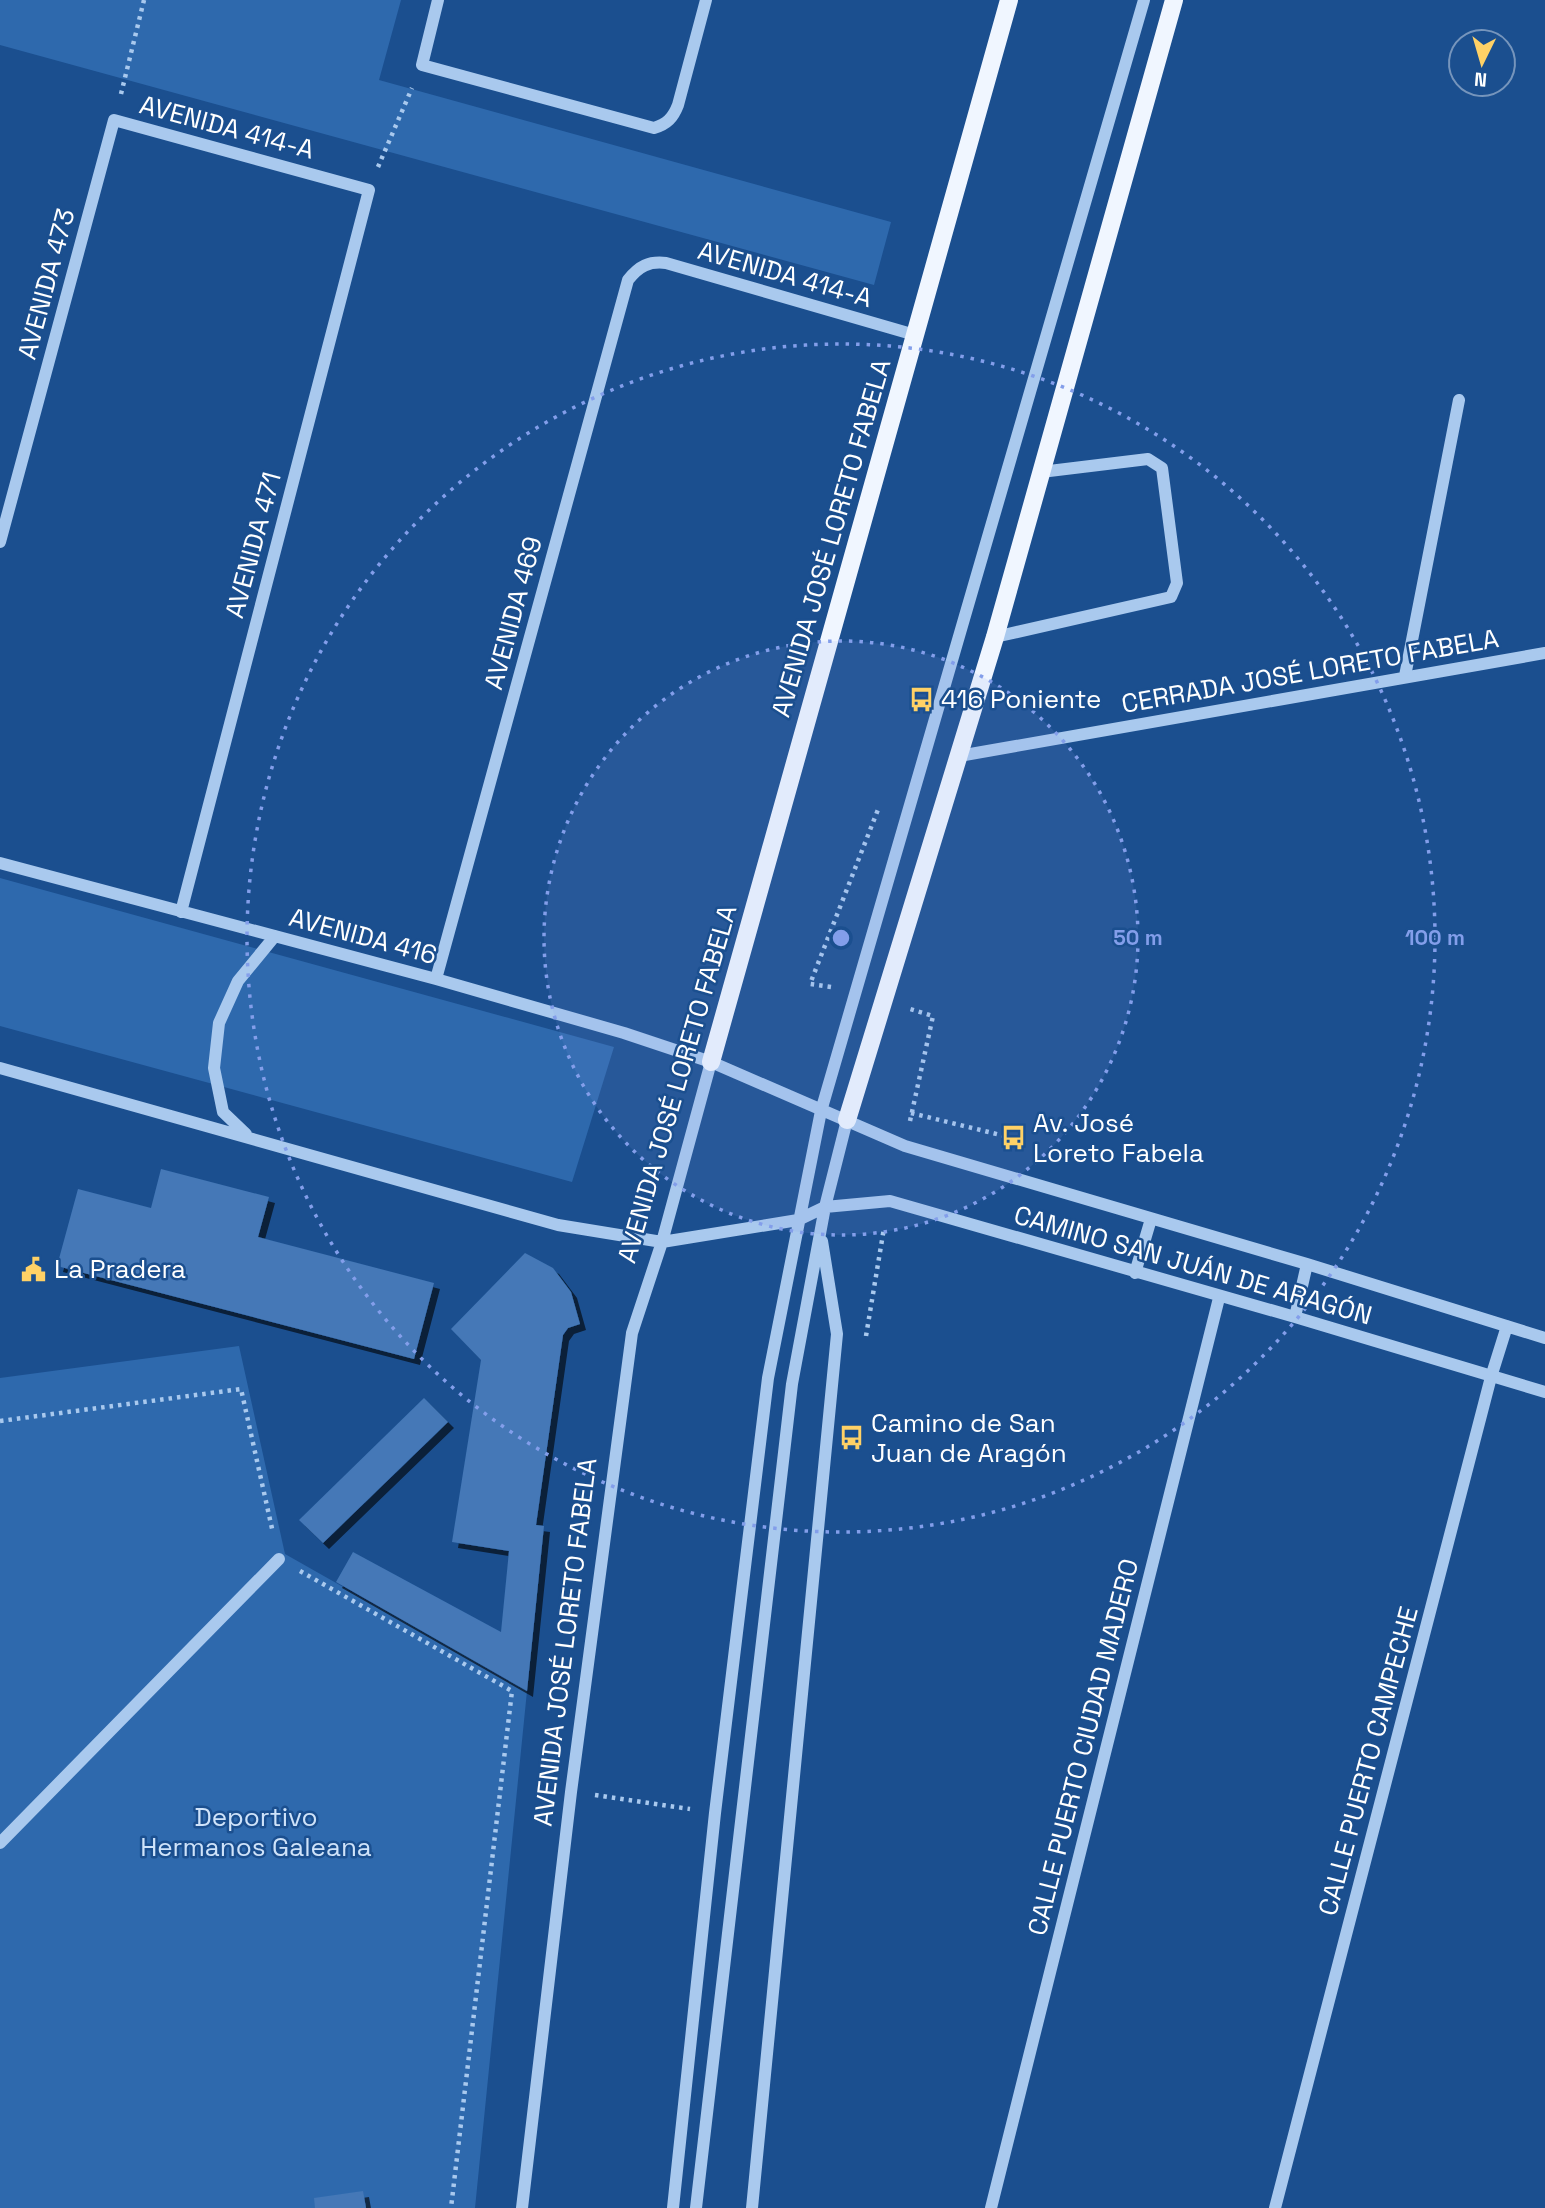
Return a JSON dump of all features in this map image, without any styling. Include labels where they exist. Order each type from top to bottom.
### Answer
[{"type":"main road","name":"AVENIDA JOSÉ LORETO FABELA","points":[[711,1062],[1009,0]]},
{"type":"main road","points":[[846,1120],[904,924],[995,637],[1174,0]]},
{"type":"street","points":[[438,0],[422,65],[644,128],[665,124],[673,117],[706,0]]},
{"type":"street","points":[[673,2208],[715,1813],[768,1378],[821,1111],[1144,0]]},
{"type":"street","name":"AVENIDA 414-A","points":[[114,120],[369,190]]},
{"type":"street","name":"AVENIDA 473","points":[[0,542],[114,120]]},
{"type":"street","name":"AVENIDA 471","points":[[181,912],[369,190]]},
{"type":"street","name":"AVENIDA 414-A","points":[[643,265],[666,263],[915,335]]},
{"type":"street","name":"AVENIDA 469","points":[[436,979],[628,280],[643,265]]},
{"type":"street","points":[[1405,676],[1459,400]]},
{"type":"street","points":[[995,637],[1171,597],[1177,583],[1162,468],[1148,459],[1041,472]]},
{"type":"street","name":"CERRADA JOSÉ LORETO FABELA","points":[[959,757],[1545,653]]},
{"type":"street","name":"AVENIDA 416","points":[[0,863],[436,979],[624,1033],[711,1062],[821,1111]]},
{"type":"street","points":[[249,1137],[223,1112],[214,1068],[219,1023],[238,981],[275,936]]},
{"type":"street","name":"AVENIDA JOSÉ LORETO FABELA","points":[[522,2208],[571,1792],[632,1333],[662,1242],[711,1062]]},
{"type":"street","points":[[0,1068],[558,1224],[662,1242],[798,1220],[825,1207]]},
{"type":"street","name":"CAMINO SAN JUÁN DE ARAGÓN","points":[[821,1111],[905,1146],[1307,1264],[1545,1338]]},
{"type":"street","points":[[696,2208],[792,1384],[825,1207],[846,1120]]},
{"type":"street","name":"CAMINO SAN JUÁN DE ARAGÓN","points":[[825,1207],[890,1201],[1545,1392]]},
{"type":"street","points":[[1135,1273],[1151,1219]]},
{"type":"street","points":[[752,2208],[837,1334],[820,1233]]},
{"type":"street","points":[[1295,1317],[1307,1264]]},
{"type":"street","name":"CALLE PUERTO CIUDAD MADERO","points":[[991,2208],[1219,1298]]},
{"type":"street","name":"CALLE PUERTO CAMPECHE","points":[[1275,2208],[1491,1377],[1507,1326]]},
{"type":"street","points":[[0,1843],[279,1559]]},
{"type":"path","points":[[114,120],[144,0]]},
{"type":"path","points":[[369,190],[422,65]]},
{"type":"path","points":[[810,984],[880,803]]},
{"type":"path","points":[[933,1016],[911,1113],[1013,1138]]},
{"type":"path","points":[[0,1421],[241,1389],[279,1559],[512,1691],[451,2208]]},
{"type":"path","points":[[571,1792],[715,1813]]},
{"type":"green space","points":[[0,0],[401,0],[379,80],[891,222],[874,285],[0,45]]},
{"type":"green space","points":[[0,878],[614,1047],[572,1182],[0,1026]]},
{"type":"green space","name":"Deportivo Hermanos Galeana","points":[[239,1346],[285,1554],[527,1691],[475,2208],[0,2208],[0,1378]]},
{"type":"building","points":[[161,1169],[269,1197],[258,1237],[434,1283],[414,1359],[57,1266],[78,1189],[151,1208]]},
{"type":"building","points":[[525,1253],[553,1268],[571,1292],[580,1324],[568,1328],[563,1335],[536,1525],[544,1526],[527,1691],[336,1582],[353,1552],[501,1632],[509,1551],[452,1542],[481,1360],[451,1329]]},
{"type":"building","points":[[424,1398],[448,1422],[323,1543],[299,1520]]},
{"type":"building","points":[[363,2191],[366,2208],[315,2208],[314,2198]]},
{"type":"place","name":"416 Poniente","points":[[921,699]]},
{"type":"place","name":"Av. José Loreto Fabela","points":[[1013,1138]]},
{"type":"place","name":"La Pradera","points":[[34,1269]]},
{"type":"place","name":"Camino de San Juan de Aragón","points":[[851,1438]]}]
